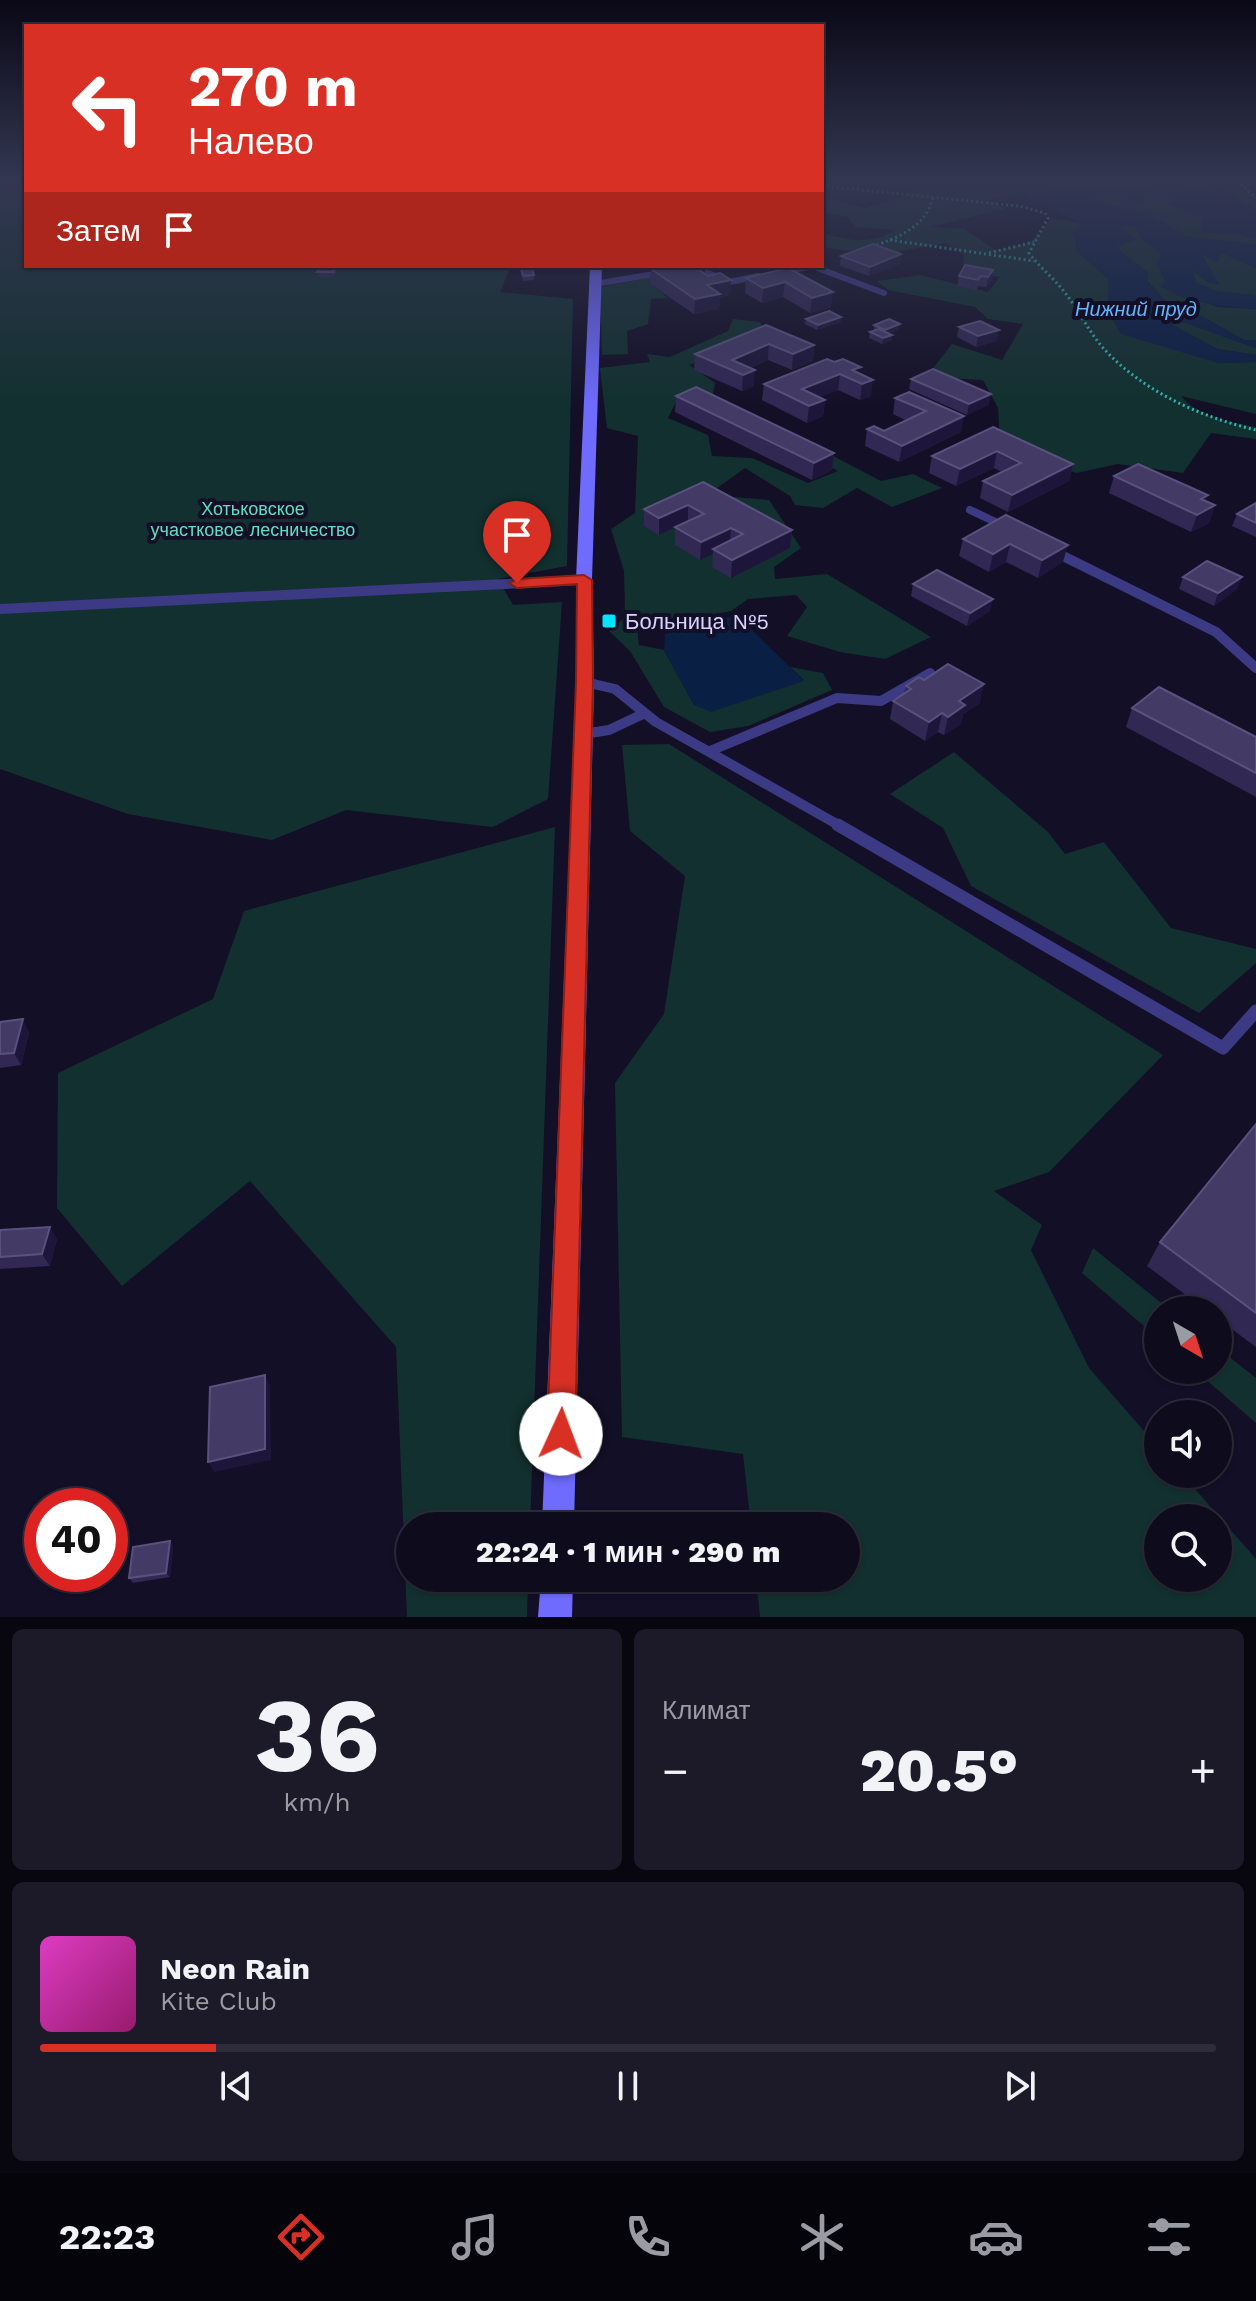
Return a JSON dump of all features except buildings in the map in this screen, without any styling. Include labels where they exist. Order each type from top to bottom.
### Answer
[{"type":"street","points":[[558,1512],[585,682],[584,580],[596,268]]},
{"type":"street","points":[[555,1617],[556,1592]]},
{"type":"lane","points":[[595,284],[688,268]]},
{"type":"lane","points":[[696,268],[730,282],[802,268]]},
{"type":"lane","points":[[817,268],[884,293]]},
{"type":"lane","points":[[970,510],[1011,530]]},
{"type":"lane","points":[[1038,544],[1216,632],[1256,668]]},
{"type":"lane","points":[[0,609],[584,580]]},
{"type":"lane","points":[[710,751],[837,698],[881,701],[930,673]]},
{"type":"lane","points":[[585,682],[615,689],[643,714],[1223,1048],[1256,1011]]},
{"type":"lane","points":[[583,734],[609,730],[643,714]]},
{"type":"path","points":[[1007,256],[1034,261]]},
{"type":"path","points":[[1031,256],[1065,292],[1106,351],[1162,394],[1237,427],[1256,430]]},
{"type":"green space","name":"Хотьковское участковое лесничество","points":[[0,256],[24,256],[24,268],[510,268],[500,292],[573,299],[567,566],[498,579],[513,605],[562,602],[548,799],[493,827],[346,810],[272,840],[128,814],[0,769]]},
{"type":"green space","points":[[964,256],[1083,256],[1108,279],[1108,311],[1218,363],[1256,362],[1256,414],[1181,396],[1206,414],[1256,427],[1256,439],[1211,433],[1183,473],[1118,464],[1076,473],[1000,443],[998,408],[983,380],[926,377],[952,344],[1002,360],[1023,324],[988,319],[975,307],[888,290],[877,281],[920,275],[988,292],[1000,277],[963,270]]},
{"type":"green space","points":[[1125,256],[1162,256],[1166,282],[1161,286],[1218,307],[1256,309],[1256,340],[1244,340],[1203,317],[1167,303]]},
{"type":"green space","points":[[1203,256],[1218,261],[1219,256],[1230,256],[1256,268],[1256,295],[1219,292],[1196,283],[1191,268],[1207,282],[1219,284]]},
{"type":"green space","points":[[664,275],[671,278],[649,283],[668,298],[651,299],[648,324],[627,331],[628,354],[602,355],[600,287]]},
{"type":"green space","points":[[1160,318],[1186,323],[1256,348],[1256,355],[1217,349]]},
{"type":"green space","points":[[733,319],[760,322],[766,337],[689,365],[715,383],[713,394],[678,398],[668,418],[708,435],[712,456],[752,458],[808,483],[838,471],[803,452],[814,446],[881,481],[913,474],[942,488],[892,507],[857,488],[823,508],[795,505],[790,496],[745,468],[713,491],[722,496],[769,500],[801,548],[774,567],[775,579],[827,574],[931,637],[885,659],[840,652],[787,636],[807,607],[796,595],[748,599],[731,611],[683,621],[625,612],[624,571],[611,529],[635,513],[638,436],[607,428],[600,368],[650,362],[647,354],[670,357],[728,331]]},
{"type":"green space","points":[[624,618],[637,628],[639,645],[664,650],[694,705],[804,680],[790,667],[823,673],[832,690],[748,726],[710,732],[664,707],[630,651],[609,631]]},
{"type":"green space","points":[[669,744],[1163,1055],[1049,1172],[994,1191],[1042,1225],[1031,1250],[1089,1368],[1144,1431],[1144,1488],[1194,1488],[1208,1504],[1144,1504],[1144,1592],[1232,1592],[1232,1531],[1256,1559],[1256,1617],[760,1617],[757,1592],[860,1592],[860,1512],[749,1512],[743,1454],[622,1437],[615,1083],[664,1014],[685,876],[630,831],[622,745]]},
{"type":"green space","points":[[954,752],[1048,832],[1065,854],[1104,842],[1171,928],[1256,949],[1256,963],[1199,1013],[971,886],[943,828],[890,794]]},
{"type":"green space","points":[[555,827],[531,1512],[403,1512],[396,1347],[250,1181],[122,1286],[57,1208],[58,1073],[213,999],[244,911]]},
{"type":"green space","points":[[1093,1248],[1153,1296],[1144,1296],[1144,1326],[1082,1273]]},
{"type":"green space","points":[[1232,1359],[1256,1378],[1256,1423],[1211,1384],[1232,1384]]},
{"type":"green space","points":[[406,1592],[528,1592],[527,1617],[407,1617]]},
{"type":"water","name":"Нижний пруд","points":[[1084,256],[1128,256],[1149,273],[1147,282],[1167,303],[1203,317],[1244,340],[1256,340],[1256,348],[1186,323],[1164,320],[1217,349],[1256,355],[1256,362],[1218,363],[1121,334],[1108,311],[1108,279]]},
{"type":"water","points":[[1159,256],[1203,256],[1220,285],[1207,282],[1192,269],[1196,283],[1219,292],[1256,295],[1256,309],[1183,297],[1161,286],[1165,281],[1156,264]]},
{"type":"water","points":[[1230,256],[1256,256],[1256,268]]},
{"type":"water","points":[[732,616],[744,622],[804,681],[711,712],[694,705],[664,650],[665,634]]},
{"type":"place","name":"Больница №5","points":[[609,621]]},
{"type":"route","points":[[517,583],[584,580],[585,682],[561,1434]]}]
